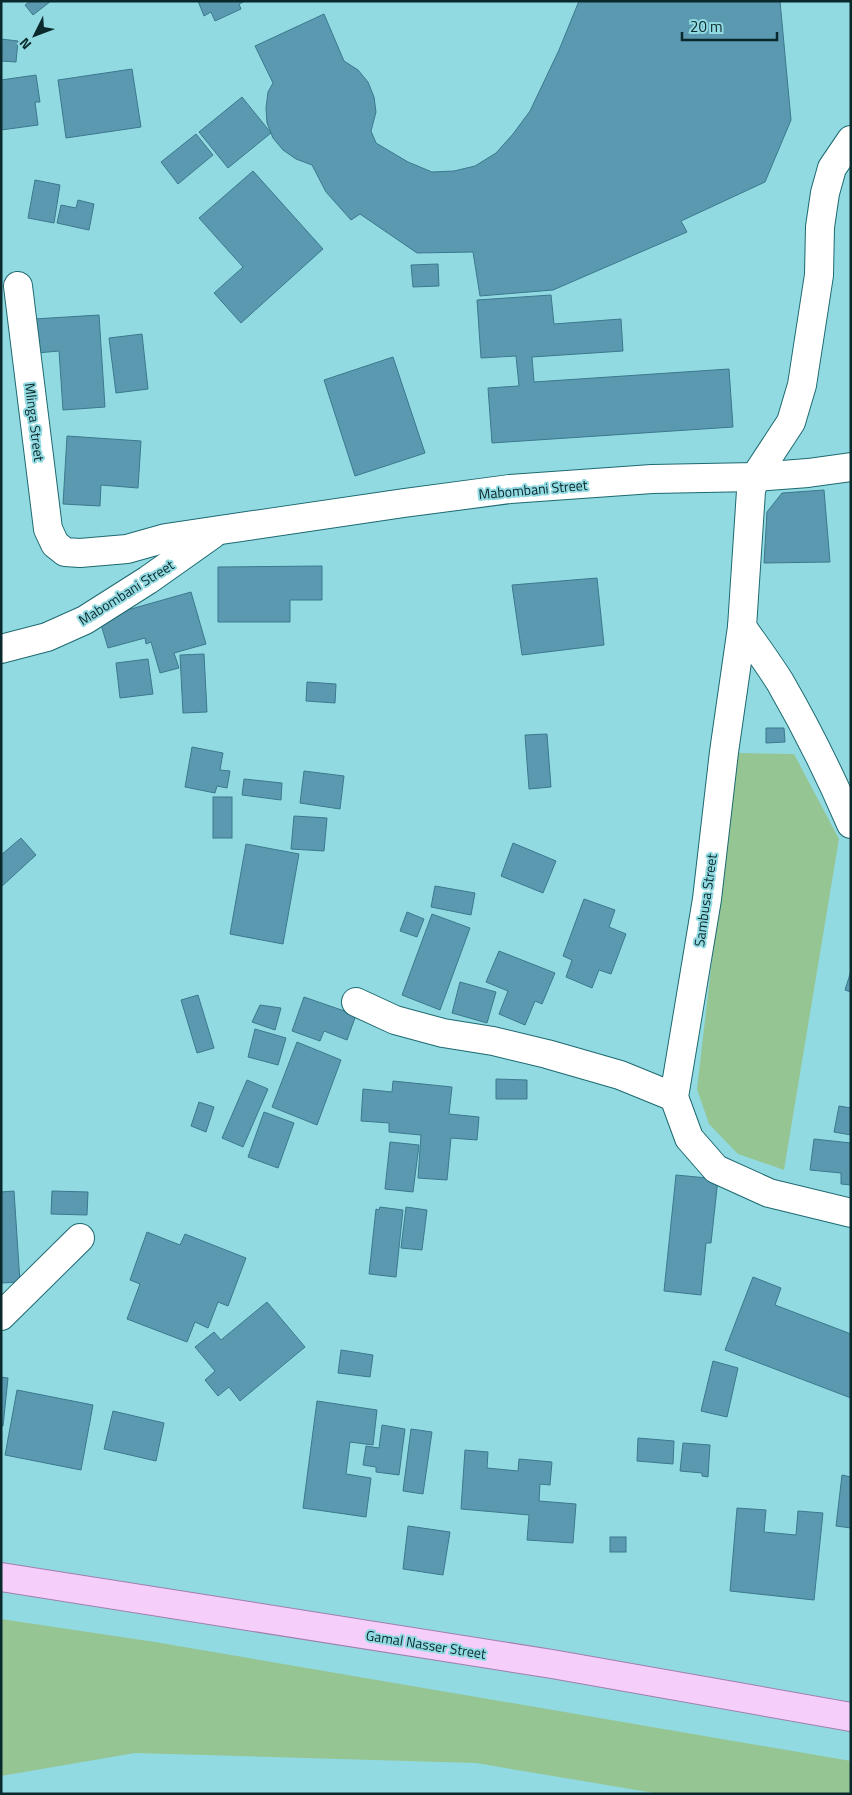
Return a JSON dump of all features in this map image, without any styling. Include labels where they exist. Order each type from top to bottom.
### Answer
[{"type":"main road","name":"Gamal Nasser Street","points":[[1,1577],[542,1662],[851,1717]]},
{"type":"street","points":[[755,476],[791,422],[802,385],[819,275],[820,226],[825,192],[832,168],[851,140]]},
{"type":"street","name":"Mlinga Street","points":[[18,286],[48,529],[55,544],[65,552]]},
{"type":"street","name":"Mabombani Street","points":[[65,552],[80,553],[127,549],[166,538],[404,503],[510,490],[652,479],[808,473],[851,467]]},
{"type":"street","name":"Sambusa Street","points":[[674,1097],[707,898],[724,752],[742,628],[749,506],[755,476]]},
{"type":"street","name":"Mabombani Street","points":[[1,649],[47,637],[85,620],[148,580],[216,532]]},
{"type":"street","points":[[127,549],[148,580]]},
{"type":"street","points":[[742,628],[779,680],[840,798],[851,824]]},
{"type":"street","points":[[356,1002],[395,1020],[443,1032],[493,1040],[547,1054],[620,1075],[674,1097],[690,1138],[716,1169],[769,1193],[851,1213]]},
{"type":"street","points":[[1,1316],[80,1238]]},
{"type":"green space","points":[[736,753],[794,754],[839,839],[784,1170],[738,1154],[709,1124],[697,1089]]},
{"type":"green space","points":[[1,1619],[155,1642],[851,1761],[851,1794],[660,1794],[476,1763],[135,1753],[1,1776]]},
{"type":"building","points":[[31,1],[51,1],[33,15],[25,5]]},
{"type":"building","points":[[198,1],[245,1],[239,4],[241,9],[215,21],[211,12],[204,16]]},
{"type":"building","points":[[579,1],[780,1],[791,120],[765,182],[681,221],[687,232],[553,290],[480,296],[473,252],[417,253],[360,214],[351,220],[326,192],[312,165],[296,159],[283,150],[273,138],[267,123],[266,108],[268,92],[273,83],[255,46],[324,14],[344,61],[358,70],[368,82],[374,97],[376,112],[371,131],[376,143],[408,162],[432,172],[454,171],[475,166],[496,153],[530,111],[559,50]]},
{"type":"building","points":[[1,39],[18,41],[16,62],[1,61]]},
{"type":"building","points":[[132,69],[141,127],[66,138],[58,80]]},
{"type":"building","points":[[36,75],[40,102],[35,102],[38,125],[1,130],[1,80]]},
{"type":"building","points":[[242,97],[271,133],[228,168],[199,132]]},
{"type":"building","points":[[196,134],[213,155],[178,184],[161,162]]},
{"type":"building","points":[[253,171],[323,249],[241,323],[214,293],[243,267],[199,218]]},
{"type":"building","points":[[35,180],[60,185],[54,223],[28,218]]},
{"type":"building","points":[[78,200],[94,204],[89,230],[57,223],[61,205],[76,208]]},
{"type":"building","points":[[438,264],[439,286],[413,287],[411,265]]},
{"type":"building","points":[[551,295],[554,324],[621,319],[623,351],[532,357],[534,382],[729,369],[733,427],[492,443],[488,388],[519,386],[516,356],[481,358],[477,300]]},
{"type":"building","points":[[99,315],[105,407],[63,410],[59,351],[37,353],[34,319]]},
{"type":"building","points":[[142,334],[148,389],[116,393],[109,338]]},
{"type":"building","points":[[393,357],[425,453],[355,476],[324,380]]},
{"type":"building","points":[[67,436],[141,441],[138,488],[101,485],[100,506],[63,504]]},
{"type":"building","points":[[824,490],[830,562],[764,563],[767,512],[782,493]]},
{"type":"building","points":[[322,566],[322,600],[290,600],[290,622],[218,622],[218,567]]},
{"type":"building","points":[[597,578],[604,645],[522,655],[512,585]]},
{"type":"building","points":[[191,592],[206,644],[174,653],[179,668],[160,673],[151,642],[146,644],[145,638],[108,648],[99,618]]},
{"type":"building","points":[[204,654],[207,712],[183,713],[180,655]]},
{"type":"building","points":[[148,659],[153,694],[120,698],[116,663]]},
{"type":"building","points":[[307,682],[336,684],[335,703],[306,701]]},
{"type":"building","points":[[766,728],[784,728],[785,742],[766,743]]},
{"type":"building","points":[[547,734],[551,787],[529,789],[525,735]]},
{"type":"building","points":[[192,747],[223,753],[220,770],[230,771],[227,788],[217,786],[215,793],[185,787]]},
{"type":"building","points":[[304,771],[344,776],[340,809],[300,803]]},
{"type":"building","points":[[244,779],[282,783],[281,800],[242,795]]},
{"type":"building","points":[[213,797],[232,797],[232,838],[213,838]]},
{"type":"building","points":[[294,816],[327,818],[324,851],[291,849]]},
{"type":"building","points":[[21,838],[36,855],[1,887],[1,855]]},
{"type":"building","points":[[513,843],[556,861],[543,893],[501,876]]},
{"type":"building","points":[[246,844],[299,854],[283,944],[230,934]]},
{"type":"building","points":[[435,886],[475,893],[471,915],[431,907]]},
{"type":"building","points":[[584,899],[615,910],[609,927],[626,934],[611,974],[599,970],[592,988],[566,977],[572,960],[563,956]]},
{"type":"building","points":[[407,912],[424,919],[417,937],[400,931]]},
{"type":"building","points":[[432,914],[470,928],[440,1010],[402,995]]},
{"type":"building","points":[[499,951],[555,973],[542,1004],[535,1001],[525,1025],[499,1014],[508,991],[486,982]]},
{"type":"building","points":[[851,971],[851,992],[845,990]]},
{"type":"building","points":[[460,982],[496,992],[487,1023],[452,1013]]},
{"type":"building","points":[[198,995],[214,1048],[197,1053],[181,1000]]},
{"type":"building","points":[[304,997],[356,1015],[347,1040],[324,1031],[320,1041],[292,1031]]},
{"type":"building","points":[[260,1005],[281,1008],[275,1030],[252,1022]]},
{"type":"building","points":[[255,1029],[286,1038],[278,1065],[248,1057]]},
{"type":"building","points":[[297,1042],[341,1060],[317,1125],[272,1107]]},
{"type":"building","points":[[496,1079],[527,1080],[527,1099],[496,1099]]},
{"type":"building","points":[[247,1080],[268,1089],[243,1147],[222,1138]]},
{"type":"building","points":[[393,1081],[452,1087],[449,1114],[479,1117],[477,1140],[451,1138],[447,1180],[418,1178],[421,1135],[389,1132],[389,1123],[361,1121],[363,1089],[392,1092]]},
{"type":"building","points":[[199,1102],[214,1107],[206,1132],[191,1126]]},
{"type":"building","points":[[839,1106],[851,1108],[851,1135],[834,1132]]},
{"type":"building","points":[[264,1112],[294,1123],[278,1168],[248,1157]]},
{"type":"building","points":[[814,1139],[851,1143],[851,1185],[841,1184],[841,1173],[810,1170]]},
{"type":"building","points":[[390,1142],[419,1145],[413,1192],[385,1189]]},
{"type":"building","points":[[676,1175],[718,1179],[711,1243],[706,1243],[701,1295],[664,1291]]},
{"type":"building","points":[[14,1191],[20,1282],[1,1283],[1,1192]]},
{"type":"building","points":[[52,1191],[88,1192],[87,1215],[51,1214]]},
{"type":"building","points":[[380,1207],[403,1210],[396,1277],[369,1274],[376,1209],[379,1210]]},
{"type":"building","points":[[406,1207],[427,1210],[422,1250],[401,1248]]},
{"type":"building","points":[[147,1232],[180,1245],[185,1234],[246,1258],[228,1306],[218,1302],[208,1328],[195,1322],[187,1342],[127,1319],[140,1284],[130,1280]]},
{"type":"building","points":[[753,1277],[781,1288],[775,1305],[851,1334],[851,1398],[725,1350]]},
{"type":"building","points":[[267,1302],[305,1347],[240,1401],[229,1387],[218,1396],[205,1380],[215,1371],[195,1347],[214,1332],[221,1340]]},
{"type":"building","points":[[341,1350],[373,1355],[370,1377],[338,1373]]},
{"type":"building","points":[[713,1361],[738,1368],[727,1417],[701,1411]]},
{"type":"building","points":[[1,1377],[8,1378],[3,1426],[1,1426]]},
{"type":"building","points":[[17,1390],[93,1405],[81,1470],[5,1455]]},
{"type":"building","points":[[317,1401],[377,1410],[373,1445],[350,1442],[346,1474],[371,1478],[366,1517],[303,1508]]},
{"type":"building","points":[[113,1411],[164,1423],[156,1461],[104,1449]]},
{"type":"building","points":[[382,1425],[405,1429],[399,1475],[376,1472],[376,1467],[363,1465],[366,1446],[379,1448]]},
{"type":"building","points":[[411,1429],[432,1432],[423,1494],[403,1491]]},
{"type":"building","points":[[638,1438],[674,1441],[673,1464],[637,1461]]},
{"type":"building","points":[[683,1443],[710,1445],[708,1477],[702,1476],[702,1473],[680,1471]]},
{"type":"building","points":[[465,1450],[488,1452],[487,1468],[518,1471],[519,1459],[552,1462],[550,1485],[540,1484],[539,1501],[576,1504],[573,1543],[527,1540],[529,1515],[461,1509]]},
{"type":"building","points":[[842,1475],[851,1477],[851,1528],[836,1526]]},
{"type":"building","points":[[737,1508],[766,1510],[764,1532],[796,1535],[798,1511],[823,1513],[814,1600],[730,1591]]},
{"type":"building","points":[[408,1526],[450,1532],[443,1575],[403,1569]]},
{"type":"building","points":[[610,1537],[626,1537],[626,1552],[610,1552]]}]
